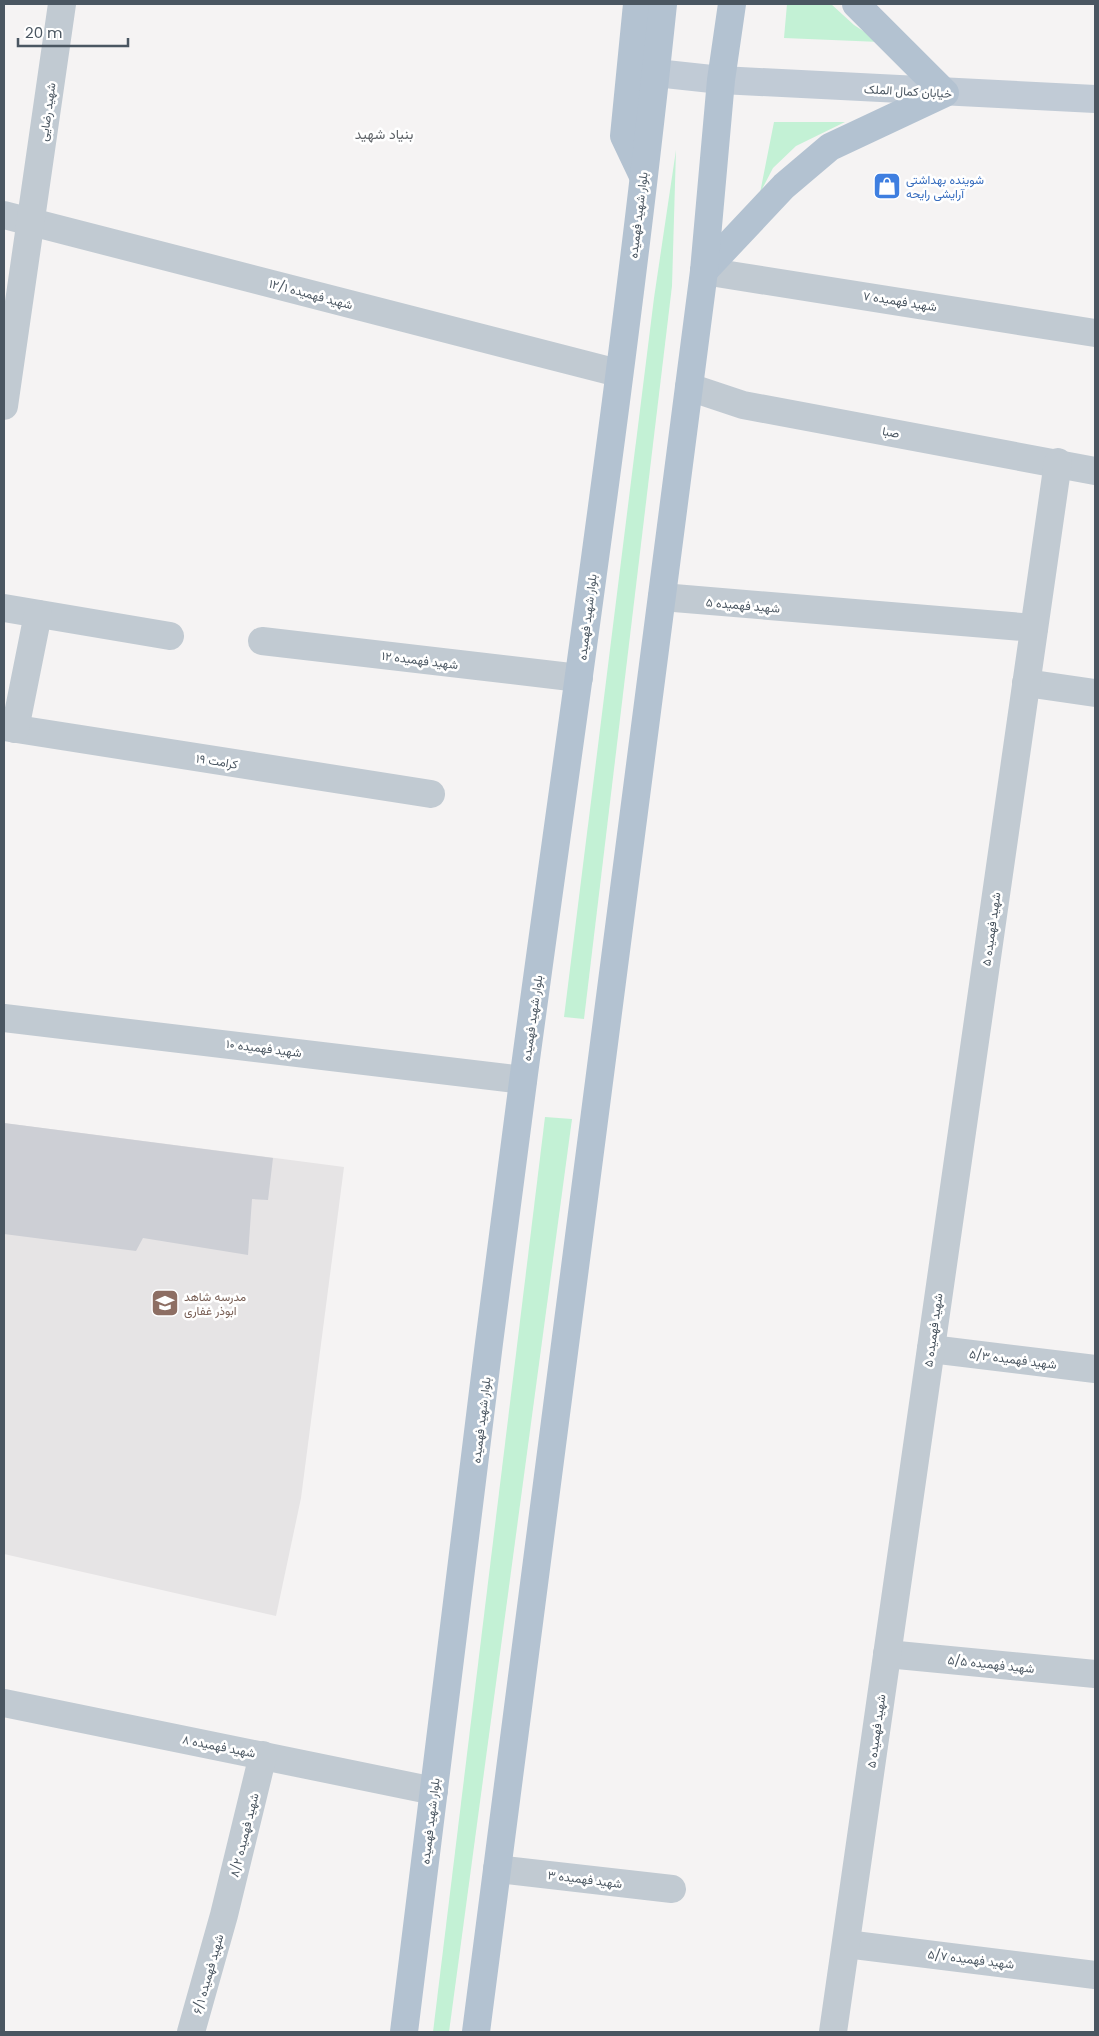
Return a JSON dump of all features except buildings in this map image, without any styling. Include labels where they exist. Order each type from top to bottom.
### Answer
[{"type":"main road","points":[[637,4],[624,136],[643,176]]},
{"type":"main road","name":"بلوار شهید فهمیده","points":[[404,2032],[523,1080],[579,678],[656,74],[663,4]]},
{"type":"main road","points":[[476,2032],[704,271],[721,80],[732,4]]},
{"type":"main road","points":[[704,271],[784,186],[830,147],[945,93],[856,4]]},
{"type":"main road","name":"خیابان کمال الملک","points":[[656,74],[721,80],[945,93],[1095,99]]},
{"type":"street","name":"شهید رضایی","points":[[4,406],[62,4]]},
{"type":"street","name":"شهید فهمیده ۱۲/۱","points":[[4,215],[618,373]]},
{"type":"street","name":"شهید فهمیده ۷","points":[[704,271],[1095,333]]},
{"type":"street","name":"صبا","points":[[689,387],[743,405],[1058,462],[1095,471]]},
{"type":"street","name":"شهید فهمیده ۵","points":[[833,2032],[1058,462]]},
{"type":"street","name":"شهید فهمیده ۵","points":[[662,597],[1034,628]]},
{"type":"street","points":[[4,608],[170,636]]},
{"type":"street","points":[[9,728],[38,614]]},
{"type":"street","name":"شهید فهمیده ۱۲","points":[[262,642],[579,678]]},
{"type":"street","points":[[1026,683],[1095,694]]},
{"type":"street","name":"کرامت ۱۹","points":[[9,728],[431,794]]},
{"type":"street","name":"شهید فهمیده ۱۰","points":[[4,1018],[523,1080]]},
{"type":"street","name":"شهید فهمیده ۵/۳","points":[[931,1349],[1095,1369]]},
{"type":"street","name":"شهید فهمیده ۵/۵","points":[[887,1654],[1095,1674]]},
{"type":"street","name":"شهید فهمیده ۸","points":[[4,1703],[434,1791]]},
{"type":"street","name":"شهید فهمیده ۸/۲","points":[[224,1915],[263,1755]]},
{"type":"street","name":"شهید فهمیده ۳","points":[[497,1869],[672,1889]]},
{"type":"street","name":"شهید فهمیده ۶/۱","points":[[191,2032],[224,1915]]},
{"type":"street","name":"شهید فهمیده ۵/۷","points":[[846,1944],[1095,1974]]},
{"type":"shaded area","name":"مدرسه شاهد ابوذر غفاری","points":[[4,1123],[344,1167],[301,1498],[276,1616],[4,1554]]},
{"type":"green space","points":[[787,4],[831,4],[854,25],[880,42],[784,38]]},
{"type":"green space","points":[[774,122],[845,122],[796,146],[773,168],[760,193]]},
{"type":"green space","points":[[676,150],[672,286],[584,1019],[564,1017],[654,298]]},
{"type":"green space","points":[[545,1117],[572,1119],[449,2032],[433,2032]]},
{"type":"place","name":"شوینده بهداشتی آرایشی رایحه","points":[[887,186]]},
{"type":"place","name":"مدرسه شاهد ابوذر غفاری","points":[[165,1303]]},
{"type":"district","name":"بنیاد شهید","points":[[384,134]]}]
